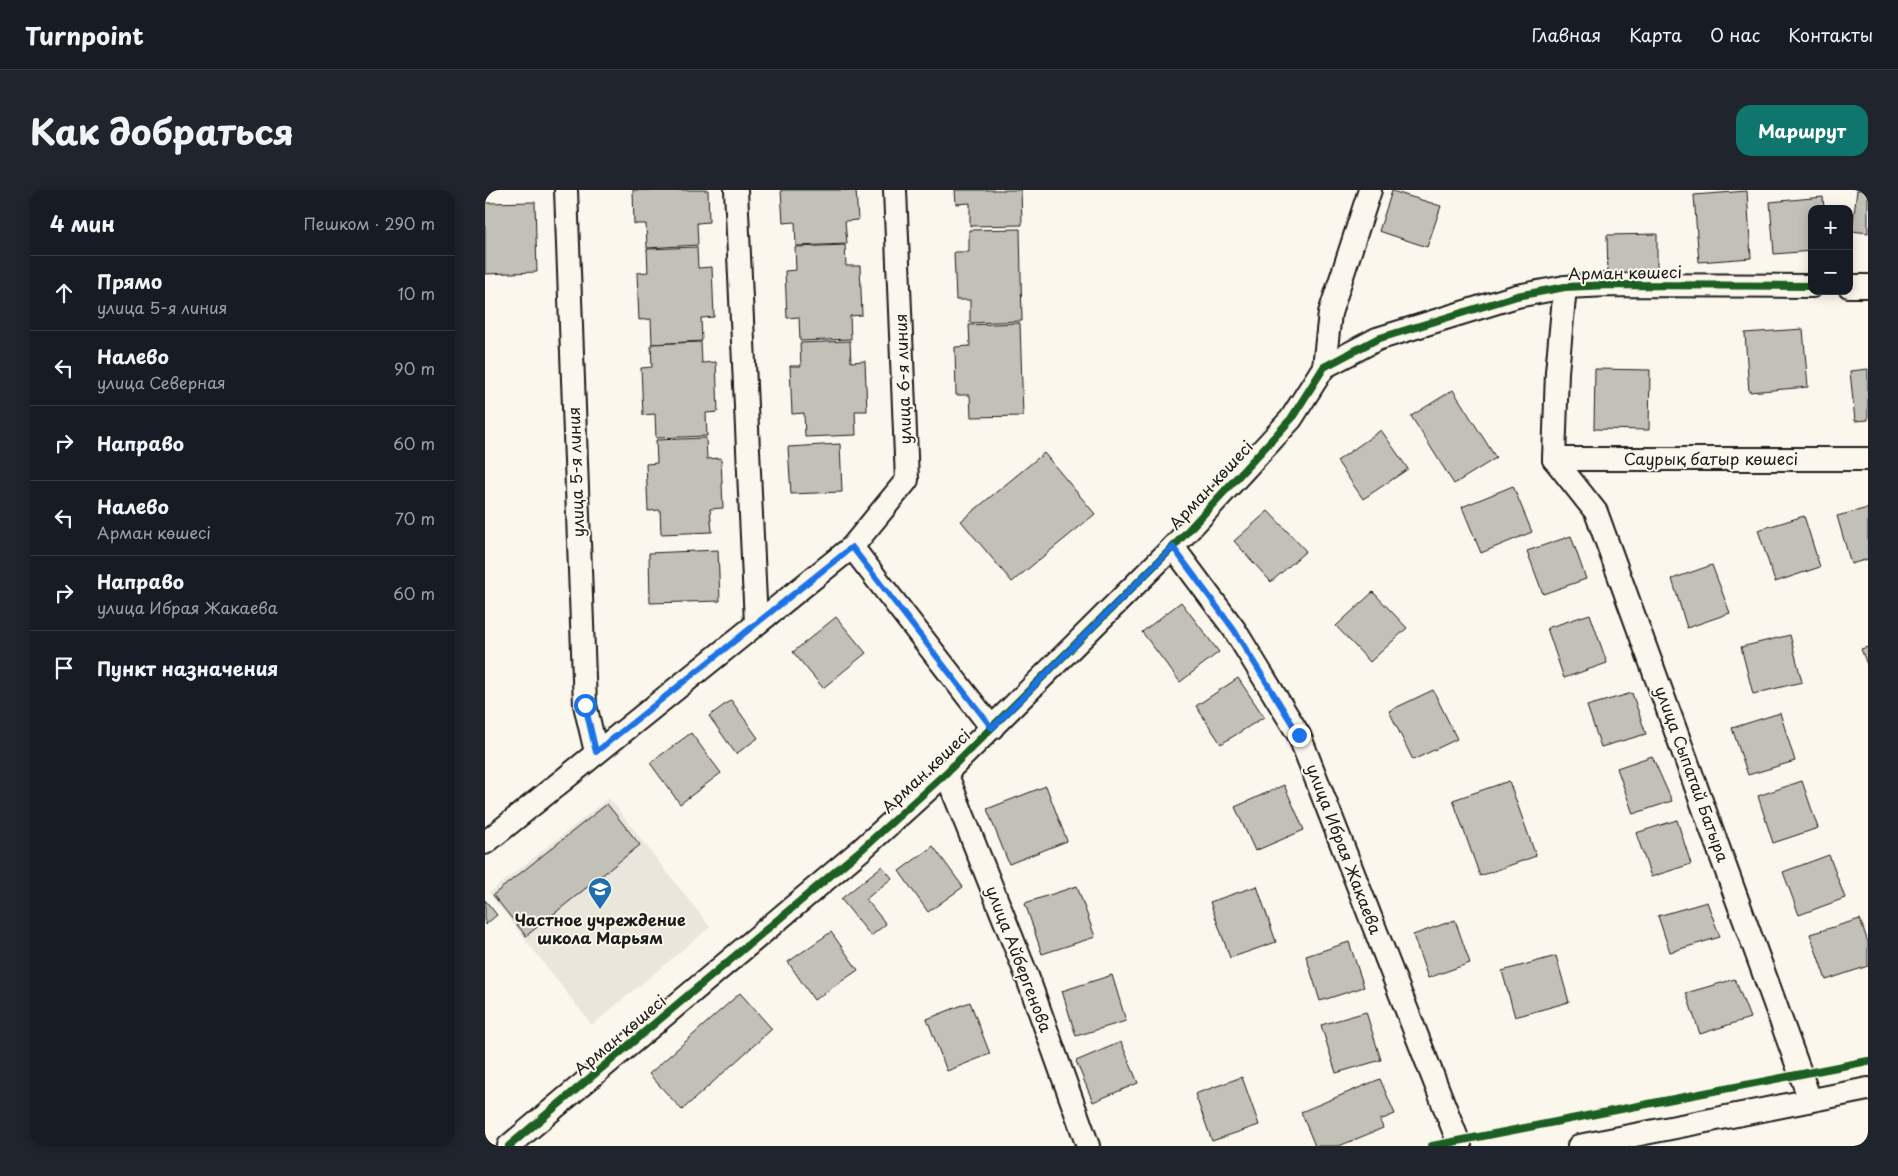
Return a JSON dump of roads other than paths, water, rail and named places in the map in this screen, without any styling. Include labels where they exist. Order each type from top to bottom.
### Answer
[{"type":"street","name":"улица 5-я линия","points":[[566,190],[585,705],[596,752]]},
{"type":"street","points":[[736,190],[756,624]]},
{"type":"street","name":"улица 6-я линия","points":[[485,843],[852,547],[907,480],[895,190]]},
{"type":"street","points":[[1324,366],[1331,312],[1371,190]]},
{"type":"street","name":"Арман көшесі","points":[[509,1146],[863,849],[946,773],[1173,547],[1291,420],[1324,366],[1377,339],[1517,296],[1565,287],[1609,285],[1808,286]]},
{"type":"street","points":[[1853,286],[1868,286]]},
{"type":"street","points":[[1554,459],[1557,372],[1565,287]]},
{"type":"street","name":"Саурық батыр көшесі","points":[[1554,459],[1868,459]]},
{"type":"street","name":"улица Сыпатай Батыра","points":[[1554,459],[1596,512],[1810,1100]]},
{"type":"street","points":[[852,547],[992,728]]},
{"type":"street","name":"улица Ибрая Жакаева","points":[[1173,547],[1234,630],[1299,735],[1460,1146]]},
{"type":"street","name":"улица Айбергенова","points":[[946,773],[1027,976],[1088,1146]]},
{"type":"street","points":[[1579,1146],[1868,1089]]},
{"type":"place","name":"Частное учреждение школа Марьям","points":[[600,910]]}]
